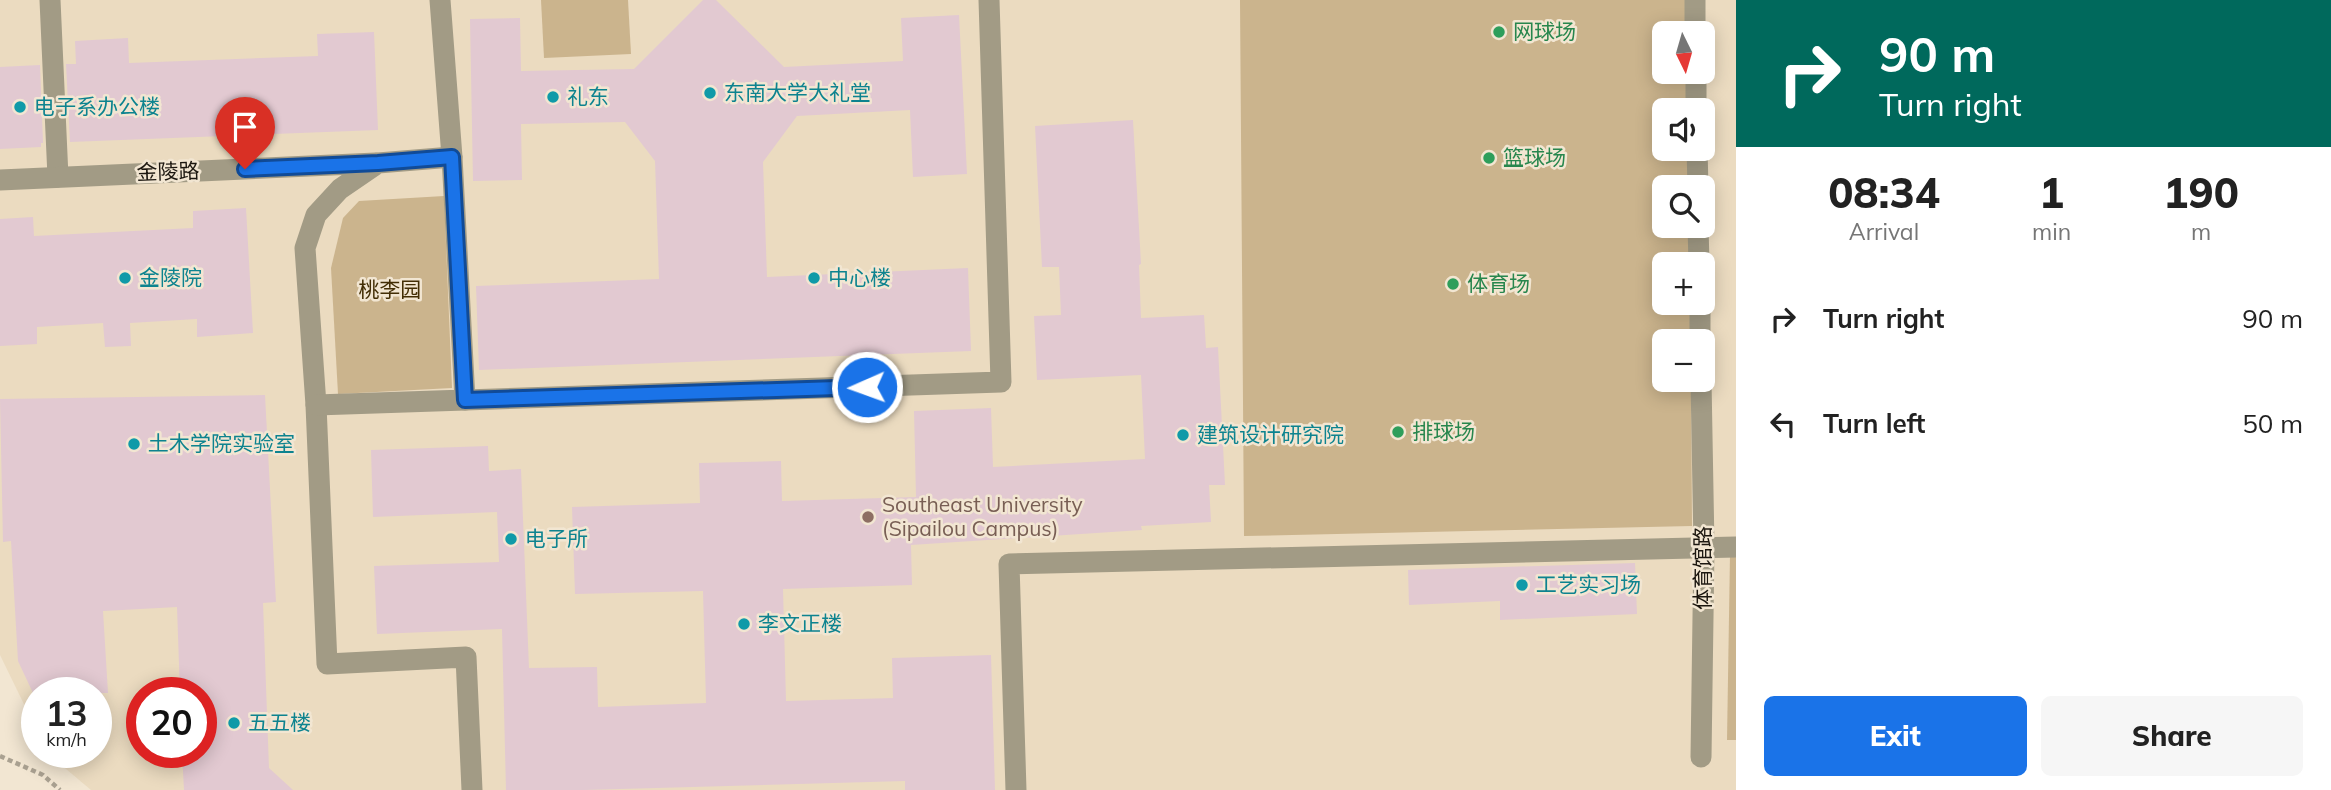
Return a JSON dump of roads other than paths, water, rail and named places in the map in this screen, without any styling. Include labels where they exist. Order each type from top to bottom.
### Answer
[{"type":"lane","points":[[50,0],[58,177]]},
{"type":"lane","points":[[440,0],[452,157],[465,400]]},
{"type":"lane","points":[[316,405],[1001,383],[989,0]]},
{"type":"lane","points":[[1695,0],[1695,21]]},
{"type":"lane","name":"金陵路","points":[[0,180],[378,163],[452,157]]},
{"type":"lane","points":[[378,163],[340,189],[316,215],[305,248],[316,405],[327,664],[466,657],[472,790]]},
{"type":"lane","name":"体育馆路","points":[[1701,392],[1701,757]]},
{"type":"lane","points":[[1016,790],[1009,564],[1736,547]]},
{"type":"place","name":"网球场","points":[[1499,32]]},
{"type":"place","name":"东南大学大礼堂","points":[[710,93]]},
{"type":"place","name":"礼东","points":[[553,97]]},
{"type":"place","name":"电子系办公楼","points":[[20,107]]},
{"type":"place","name":"篮球场","points":[[1489,158]]},
{"type":"place","name":"金陵院","points":[[125,278]]},
{"type":"place","name":"中心楼","points":[[814,278]]},
{"type":"place","name":"体育场","points":[[1453,284]]},
{"type":"place","name":"排球场","points":[[1398,432]]},
{"type":"place","name":"建筑设计研究院","points":[[1183,435]]},
{"type":"place","name":"土木学院实验室","points":[[134,444]]},
{"type":"place","name":"Southeast University (Sipailou Campus)","points":[[868,517]]},
{"type":"place","name":"电子所","points":[[511,539]]},
{"type":"place","name":"工艺实习场","points":[[1522,585]]},
{"type":"place","name":"李文正楼","points":[[744,624]]},
{"type":"place","name":"五五楼","points":[[234,723]]},
{"type":"park label","name":"桃李园","points":[[390,290]]}]
